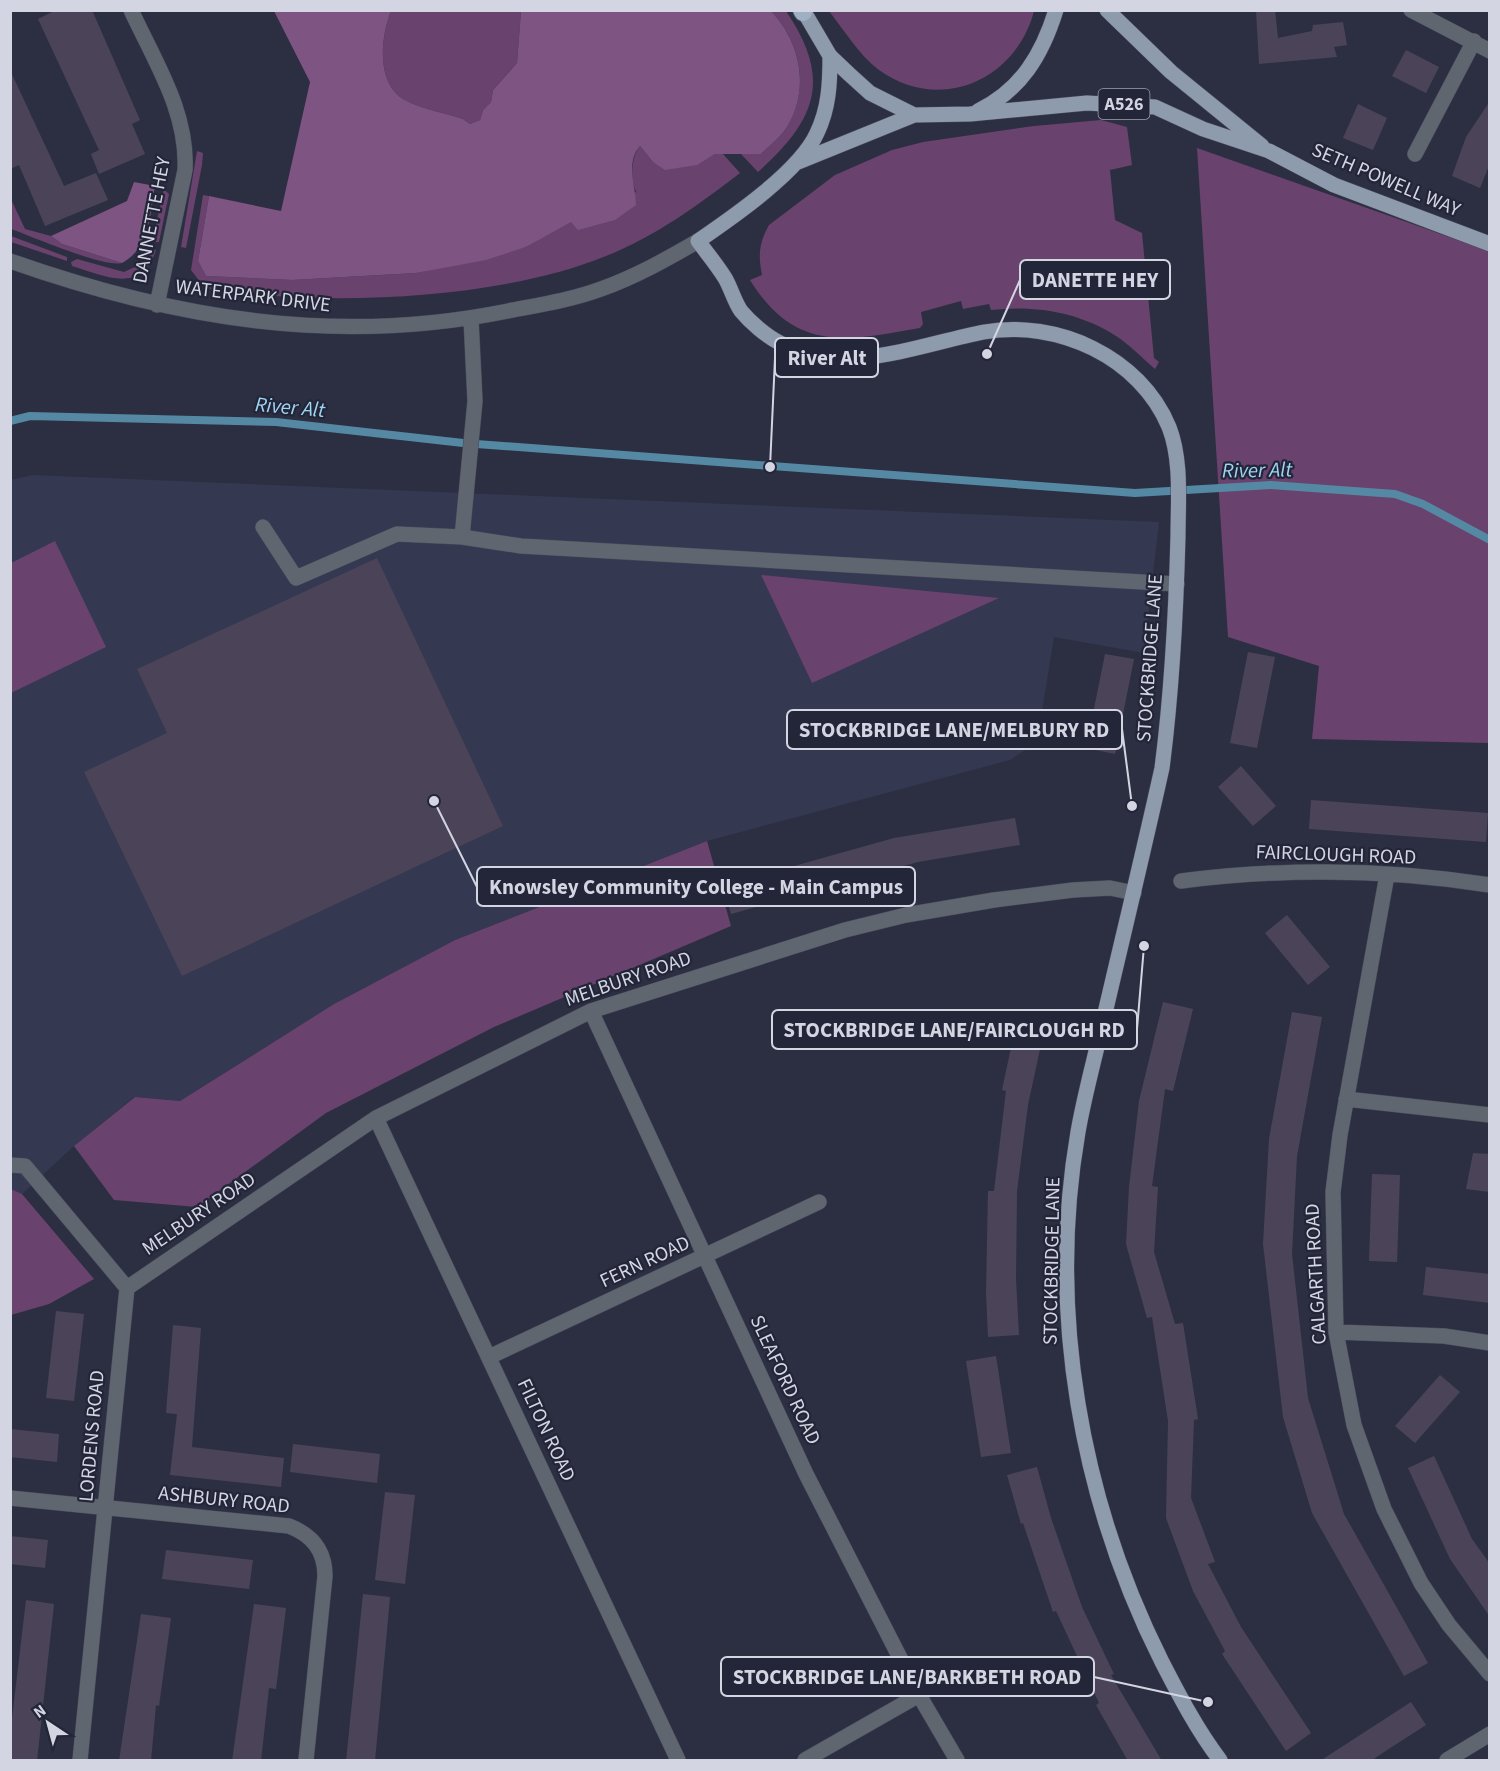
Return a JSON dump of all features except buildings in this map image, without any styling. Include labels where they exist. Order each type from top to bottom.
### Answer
[{"type":"main road","name":"A526","points":[[802,11],[830,56],[870,93],[914,115],[970,114],[1009,92],[1025,76],[1039,54],[1056,10]]},
{"type":"main road","name":"SETH POWELL WAY","points":[[1107,10],[1172,72],[1269,151]]},
{"type":"main road","points":[[798,162],[817,135],[826,111],[830,87],[830,56]]},
{"type":"main road","name":"SETH POWELL WAY","points":[[970,114],[1087,103],[1155,107],[1203,129],[1269,151],[1334,185],[1490,244]]},
{"type":"main road","points":[[698,241],[798,162],[914,115]]},
{"type":"main road","name":"STOCKBRIDGE LANE","points":[[698,241],[725,278],[741,310],[778,342],[798,351],[840,359],[861,358],[986,332],[1013,329],[1057,334],[1095,350],[1128,372],[1152,400],[1169,428],[1177,476],[1178,507],[1177,584],[1169,708],[1162,768],[1078,1132],[1069,1208],[1068,1303],[1073,1368],[1083,1434],[1097,1496],[1122,1574],[1147,1632],[1178,1693],[1220,1761]]},
{"type":"street","name":"DANNETTE HEY","points":[[131,10],[176,105],[183,126],[186,151],[185,171],[157,305]]},
{"type":"street","points":[[1411,10],[1490,51]]},
{"type":"street","points":[[1415,154],[1474,41]]},
{"type":"street","name":"WATERPARK DRIVE","points":[[10,261],[157,305],[224,317],[321,328],[414,326],[471,319],[600,290],[668,259],[698,241]]},
{"type":"street","points":[[462,537],[475,401],[471,319]]},
{"type":"street","points":[[263,527],[296,578],[397,534],[462,537],[521,546],[1177,584]]},
{"type":"street","name":"FAIRCLOUGH ROAD","points":[[1181,881],[1237,874],[1299,871],[1387,875],[1490,885]]},
{"type":"street","name":"CALGARTH ROAD","points":[[1387,875],[1347,1099],[1333,1192],[1336,1332],[1354,1425],[1384,1509],[1421,1583],[1490,1674]]},
{"type":"street","name":"MELBURY ROAD","points":[[127,1288],[376,1118],[591,1011],[845,930],[906,915],[994,900],[1073,890],[1110,888],[1134,893]]},
{"type":"street","name":"SLEAFORD ROAD","points":[[591,1011],[806,1474],[918,1695],[957,1761]]},
{"type":"street","points":[[1347,1099],[1490,1115]]},
{"type":"street","name":"FILTON ROAD","points":[[376,1118],[678,1761]]},
{"type":"street","points":[[10,1165],[25,1166],[127,1288]]},
{"type":"street","name":"FERN ROAD","points":[[489,1357],[819,1202]]},
{"type":"street","name":"LORDENS ROAD","points":[[80,1761],[127,1288]]},
{"type":"street","points":[[1336,1332],[1444,1336],[1490,1343]]},
{"type":"street","name":"ASHBURY ROAD","points":[[10,1498],[289,1526],[315,1542],[323,1556],[325,1576],[306,1761]]},
{"type":"street","points":[[805,1761],[918,1695]]},
{"type":"street","points":[[1447,1761],[1490,1734]]},
{"type":"shaded area","points":[[274,11],[391,11],[385,33],[383,58],[385,71],[395,92],[412,103],[463,119],[470,124],[480,120],[483,110],[491,102],[493,90],[517,63],[521,11],[771,11],[789,37],[795,51],[799,66],[798,97],[787,127],[761,154],[715,154],[697,165],[665,170],[653,162],[640,146],[632,167],[636,205],[615,220],[578,230],[571,222],[526,247],[486,260],[416,273],[292,280],[206,276],[198,261],[209,196],[281,211],[310,82]]},
{"type":"shaded area","points":[[391,11],[521,11],[517,63],[493,90],[491,102],[483,110],[480,120],[470,124],[463,119],[412,103],[395,92],[385,71],[383,58],[385,33]]},
{"type":"shaded area","points":[[771,11],[786,11],[809,57],[813,78],[811,97],[805,116],[794,134],[758,172],[741,154],[761,154],[784,131],[794,112],[800,81],[795,51],[789,37]]},
{"type":"shaded area","points":[[829,11],[1034,11],[1025,35],[1011,56],[993,72],[973,83],[950,89],[926,89],[902,83],[879,70],[858,50]]},
{"type":"shaded area","points":[[1101,120],[1127,127],[1132,165],[1110,170],[1115,220],[1142,233],[1154,358],[1159,362],[1155,369],[1131,347],[1087,321],[1040,310],[991,310],[989,304],[963,309],[961,301],[921,312],[923,324],[920,328],[846,338],[825,336],[804,331],[785,320],[767,304],[750,280],[762,275],[760,249],[769,225],[835,175],[892,150],[923,142],[1034,126]]},
{"type":"shaded area","points":[[640,146],[653,162],[697,164],[715,154],[723,154],[740,173],[676,219],[624,248],[563,271],[515,282],[464,291],[411,296],[305,298],[211,289],[203,286],[191,270],[203,195],[209,196],[198,261],[206,276],[292,280],[416,273],[526,247],[559,227],[636,192],[632,168]]},
{"type":"shaded area","points":[[1197,148],[1489,251],[1489,743],[1312,739],[1319,666],[1228,637]]},
{"type":"shaded area","points":[[197,151],[203,153],[202,165],[186,248],[181,247]]},
{"type":"shaded area","points":[[134,182],[155,186],[150,219],[143,239],[131,257],[122,263],[62,244],[51,236],[127,201]]},
{"type":"shaded area","points":[[164,189],[169,194],[159,242],[152,242]]},
{"type":"shaded area","points":[[10,197],[25,229],[51,236],[62,244],[122,263],[100,261],[11,229]]},
{"type":"shaded area","points":[[11,236],[67,257],[67,261],[11,242]]},
{"type":"shaded area","points":[[151,249],[156,250],[150,264],[142,273],[121,279],[72,266],[71,262],[77,259],[124,272],[139,265]]},
{"type":"shaded area","points":[[33,475],[1159,522],[1144,653],[1054,637],[1037,742],[1010,760],[707,841],[455,940],[334,1004],[180,1101],[134,1097],[74,1146],[22,1194],[10,1189],[10,480]]},
{"type":"shaded area","points":[[55,541],[106,647],[11,693],[11,563]]},
{"type":"shaded area","points":[[761,575],[999,598],[812,683]]},
{"type":"shaded area","points":[[707,841],[731,926],[494,1027],[326,1113],[197,1207],[114,1200],[74,1146],[135,1097],[180,1101],[334,1004],[455,940]]},
{"type":"shaded area","points":[[11,1189],[22,1194],[94,1279],[49,1304],[11,1315]]},
{"type":"waterway","name":"River Alt","points":[[10,421],[30,416],[276,422],[463,443],[1135,493],[1271,485],[1395,494],[1423,504],[1490,540]]},
{"type":"place","name":"DANETTE HEY","points":[[987,354]]},
{"type":"place","name":"River Alt","points":[[770,467]]},
{"type":"place","name":"Knowsley Community College - Main Campus","points":[[434,801]]},
{"type":"place","name":"STOCKBRIDGE LANE/MELBURY RD","points":[[1132,806]]},
{"type":"place","name":"STOCKBRIDGE LANE/FAIRCLOUGH RD","points":[[1144,946]]},
{"type":"place","name":"STOCKBRIDGE LANE/BARKBETH ROAD","points":[[1208,1702]]}]
